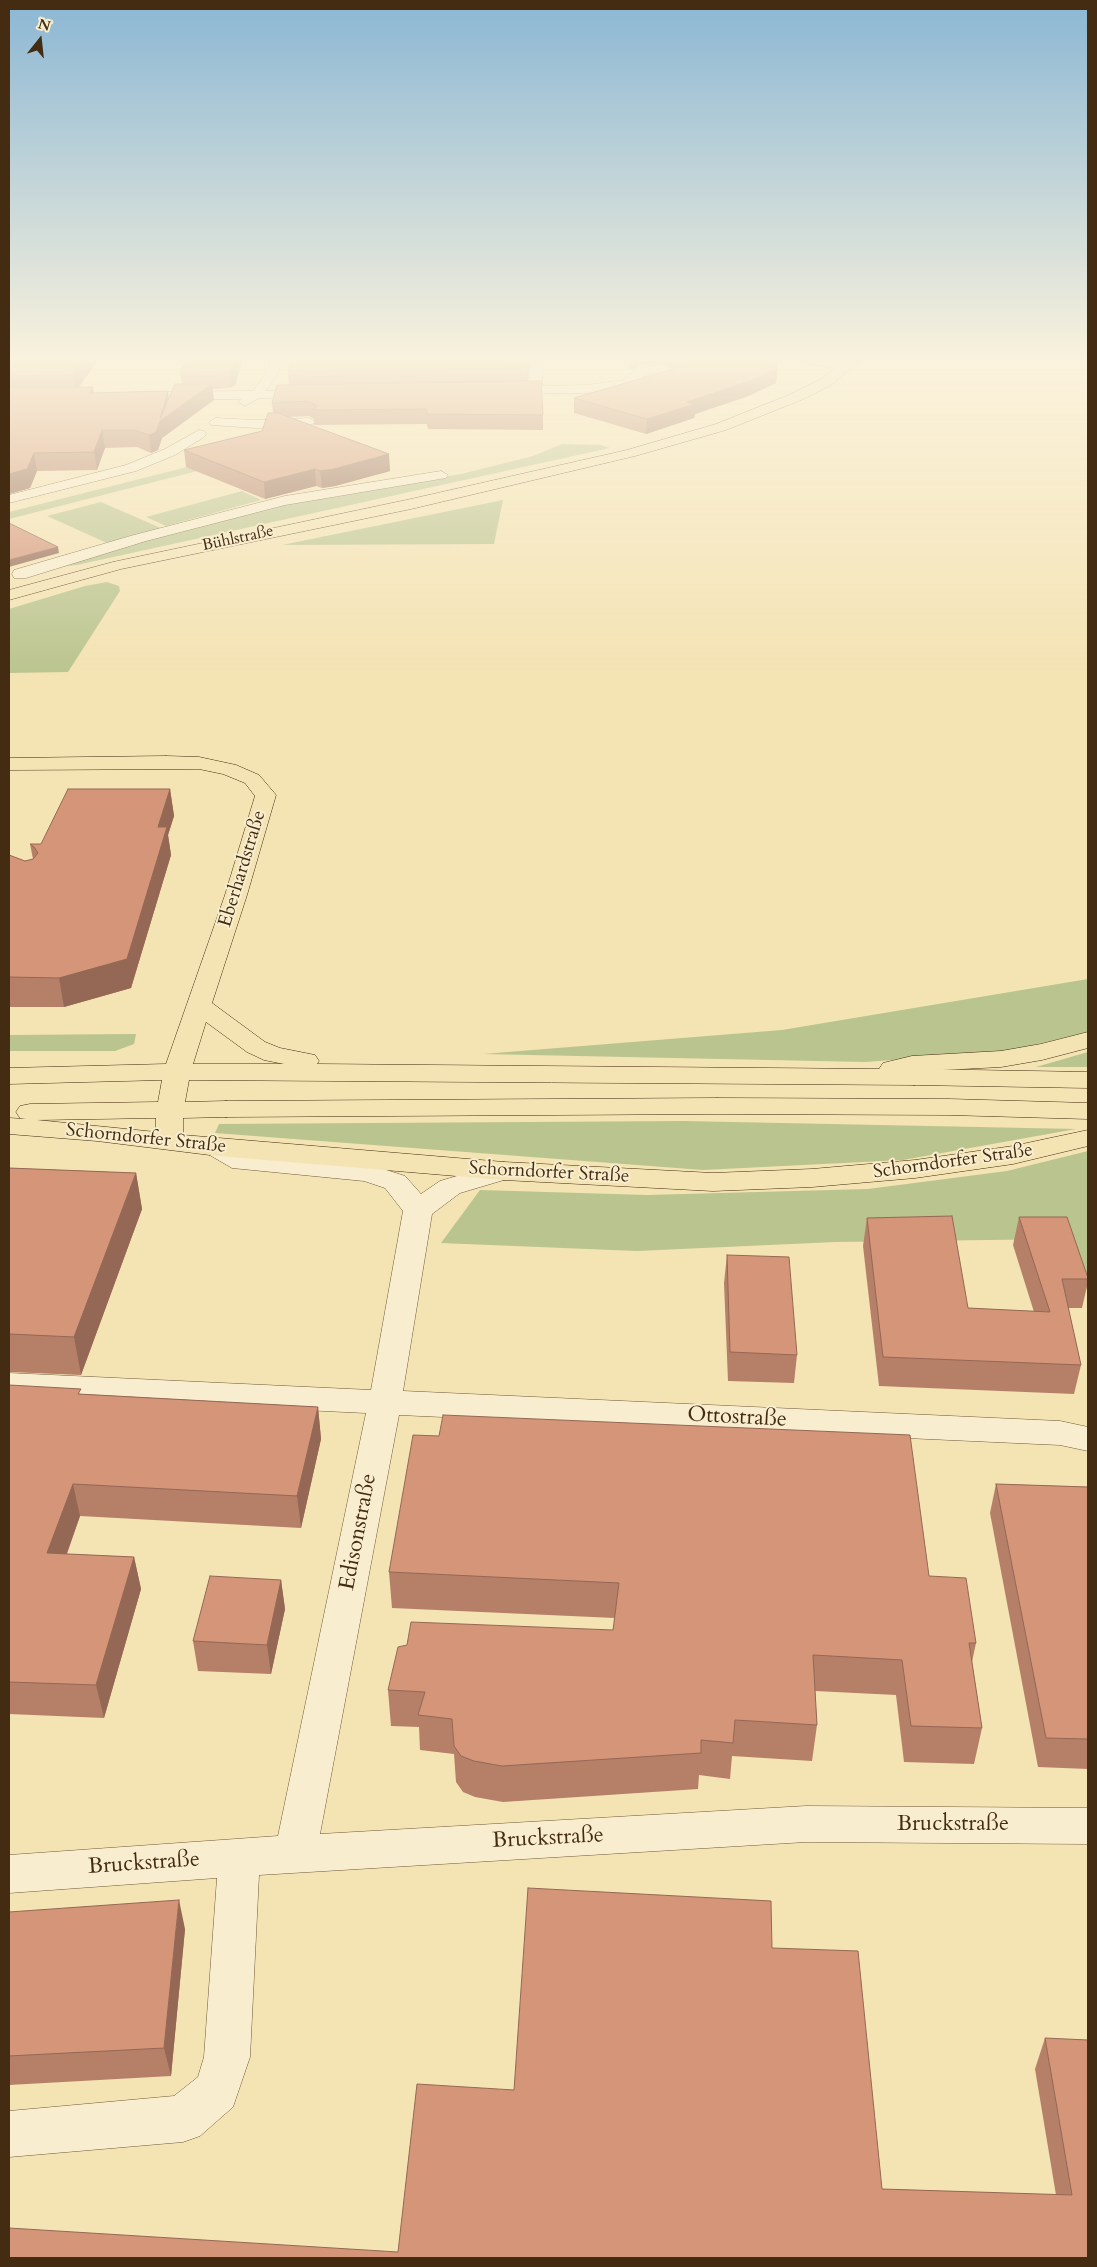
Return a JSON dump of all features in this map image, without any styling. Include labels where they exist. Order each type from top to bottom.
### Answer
[{"type":"main road","name":"Bühlstraße","points":[[9,595],[189,550],[411,504],[578,466]]},
{"type":"main road","name":"Eberhardstraße","points":[[9,764],[200,763],[229,769],[252,779],[266,796],[236,896],[177,1072],[170,1109],[170,1142]]},
{"type":"main road","points":[[199,1004],[256,1047],[273,1054],[294,1059],[387,1072]]},
{"type":"main road","points":[[864,1076],[912,1064],[1001,1059],[1050,1050],[1088,1040]]},
{"type":"main road","points":[[9,1076],[177,1072],[387,1072],[1088,1080]]},
{"type":"main road","points":[[9,1113],[170,1109],[737,1106],[1079,1110]]},
{"type":"main road","name":"Schorndorfer Straße","points":[[9,1126],[97,1133],[218,1148],[504,1171],[713,1182],[812,1178],[966,1163],[1088,1138]]},
{"type":"street","points":[[9,499],[84,481],[136,466]]},
{"type":"street","name":"Bühlstraße","points":[[14,575],[140,538],[285,501],[440,475]]},
{"type":"street","name":"Bühlstraße","points":[[14,575],[48,585]]},
{"type":"street","points":[[218,1148],[242,1162],[367,1173],[395,1182],[418,1210],[450,1187],[504,1171]]},
{"type":"street","name":"Edisonstraße","points":[[295,1854],[385,1402],[418,1210]]},
{"type":"street","name":"Ottostraße","points":[[9,1386],[1060,1433],[1088,1440]]},
{"type":"street","name":"Bruckstraße","points":[[9,1874],[295,1854],[806,1824],[1088,1826]]},
{"type":"street","points":[[9,2134],[182,2119],[217,2091],[227,2058],[237,1922],[239,1858]]},
{"type":"green space","points":[[192,466],[205,469],[9,519],[9,512]]},
{"type":"green space","points":[[494,466],[529,466],[77,565],[51,568],[109,550],[285,504],[461,474]]},
{"type":"green space","points":[[242,491],[261,500],[166,526],[146,517]]},
{"type":"green space","points":[[503,500],[494,544],[282,545]]},
{"type":"green space","points":[[101,502],[161,528],[107,543],[47,516]]},
{"type":"green space","points":[[107,582],[119,586],[120,591],[68,672],[9,673],[9,609],[85,586]]},
{"type":"green space","points":[[1088,979],[1088,1032],[1005,1052],[865,1062],[483,1054],[782,1030]]},
{"type":"green space","points":[[136,1034],[134,1044],[115,1051],[9,1051],[9,1035]]},
{"type":"green space","points":[[1088,1052],[1088,1067],[1036,1067]]},
{"type":"green space","points":[[683,1121],[1076,1129],[903,1160],[703,1170],[215,1133],[219,1124]]},
{"type":"green space","points":[[1088,1151],[1088,1292],[1064,1239],[835,1242],[637,1251],[441,1243],[480,1190],[647,1195],[868,1189],[1007,1171]]},
{"type":"building","points":[[9,466],[28,466],[27,469],[9,474]]},
{"type":"building","points":[[223,466],[346,466],[320,471],[315,469],[264,482]]},
{"type":"building","points":[[9,523],[58,547],[9,560]]},
{"type":"building","points":[[68,789],[170,789],[158,827],[167,827],[127,959],[59,978],[9,977],[9,855],[25,861],[33,859],[38,853],[30,844],[41,844]]},
{"type":"building","points":[[9,1168],[136,1173],[74,1337],[9,1334]]},
{"type":"building","points":[[952,1216],[968,1308],[1050,1312],[1019,1217],[1067,1217],[1088,1278],[1062,1279],[1081,1365],[883,1357],[867,1218]]},
{"type":"building","points":[[727,1255],[789,1257],[797,1355],[730,1352]]},
{"type":"building","points":[[9,1385],[81,1389],[78,1394],[318,1407],[297,1496],[73,1484],[47,1553],[134,1557],[96,1685],[9,1682]]},
{"type":"building","points":[[443,1415],[910,1435],[929,1576],[966,1578],[976,1643],[969,1643],[982,1728],[911,1726],[902,1660],[813,1655],[817,1725],[735,1720],[733,1743],[701,1740],[701,1753],[502,1766],[474,1761],[461,1756],[454,1746],[452,1719],[418,1715],[425,1692],[388,1690],[398,1647],[407,1645],[411,1622],[613,1630],[619,1583],[389,1572],[413,1435],[439,1436]]},
{"type":"building","points":[[996,1484],[1088,1487],[1088,1739],[1046,1738]]},
{"type":"building","points":[[210,1576],[281,1580],[267,1645],[193,1641]]},
{"type":"building","points":[[528,1888],[771,1901],[772,1948],[858,1951],[882,2189],[1072,2195],[1045,2038],[1088,2040],[1088,2258],[9,2258],[9,2228],[398,2252],[417,2084],[514,2090]]},
{"type":"building","points":[[179,1900],[164,2048],[9,2056],[9,1912]]}]
